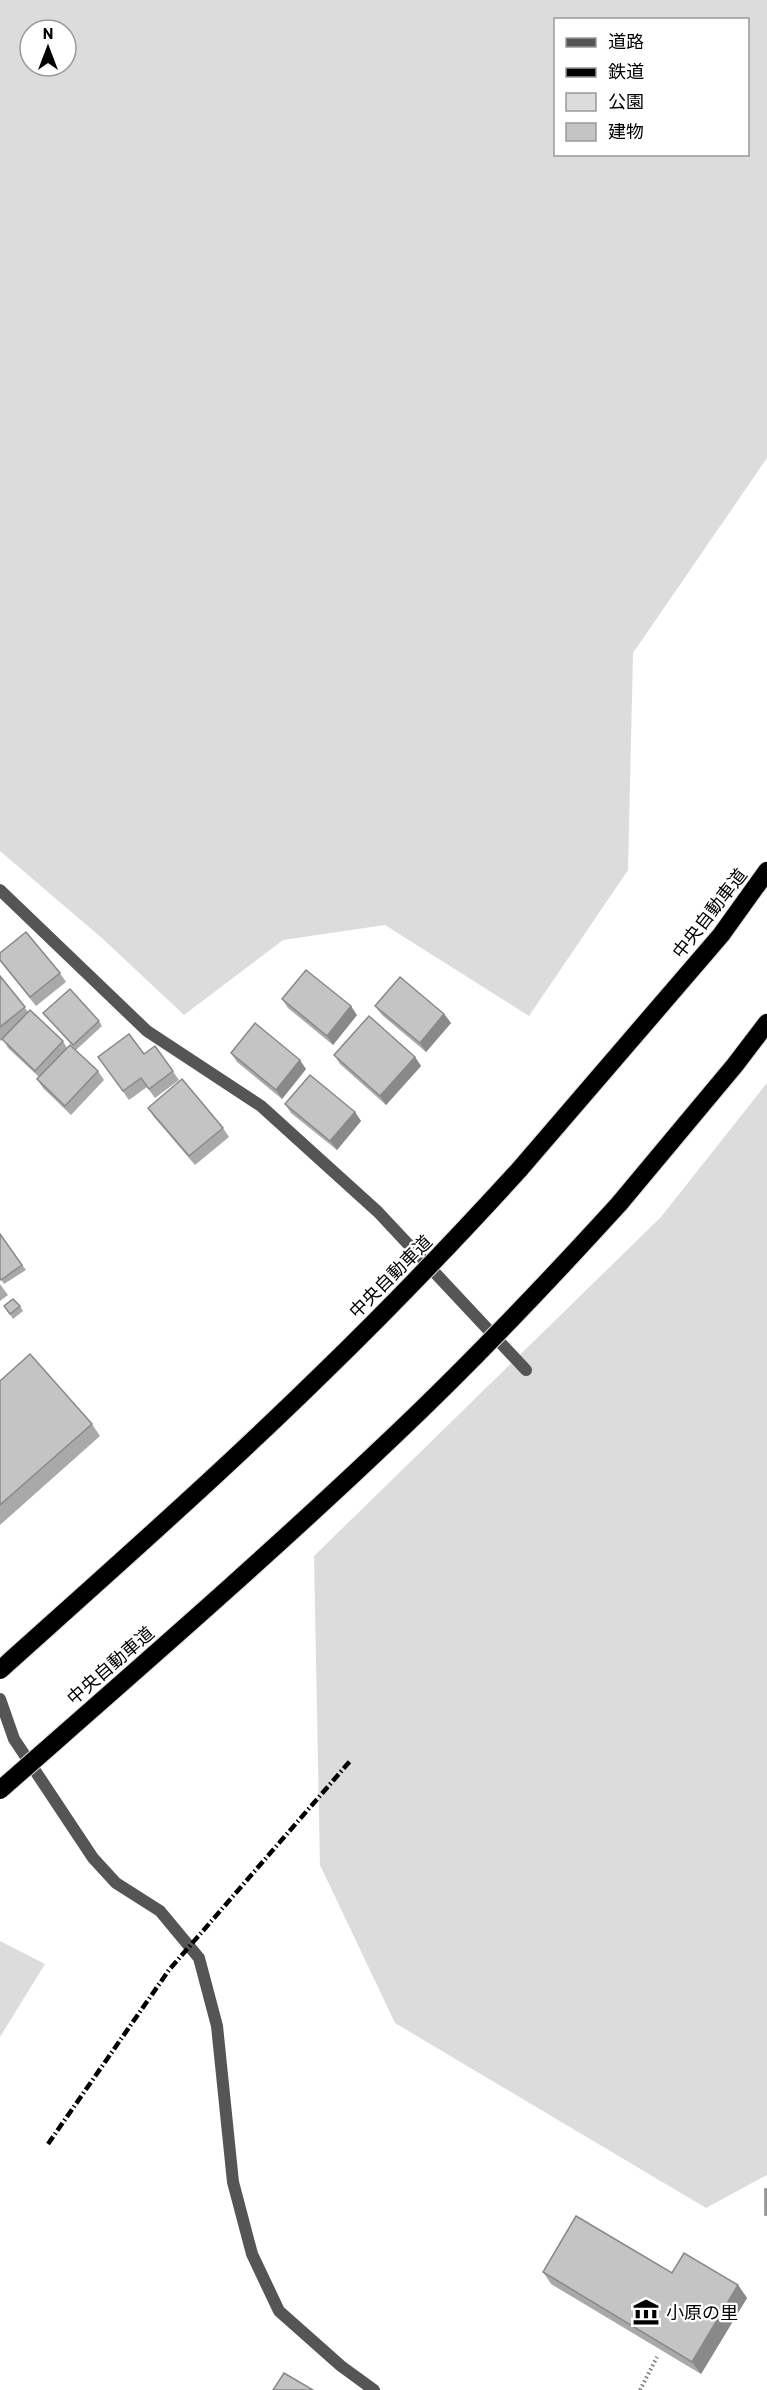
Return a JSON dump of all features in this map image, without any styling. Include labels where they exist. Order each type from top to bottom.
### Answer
[{"type":"highway","name":"中央自動車道","points":[[0,1670],[324,1373],[444,1251],[519,1170],[721,935],[767,871]]},
{"type":"highway","name":"中央自動車道","points":[[0,1790],[194,1619],[395,1435],[532,1298],[619,1204],[735,1065],[767,1023]]},
{"type":"street","points":[[0,890],[147,1031],[261,1106],[378,1212],[526,1370]]},
{"type":"street","points":[[0,1699],[14,1739],[93,1858],[116,1882],[159,1911],[199,1958],[217,2026],[233,2182],[252,2254],[279,2311],[341,2366],[374,2390]]},
{"type":"path","points":[[639,2390],[657,2357]]},
{"type":"green space","points":[[0,0],[767,0],[767,458],[633,653],[628,870],[529,1016],[385,925],[283,940],[184,1015],[103,939],[0,851]]},
{"type":"green space","points":[[767,1083],[767,2175],[706,2208],[395,2023],[320,1865],[314,1556],[661,1217]]},
{"type":"green space","points":[[0,1941],[45,1964],[0,2037]]},
{"type":"building","points":[[26,932],[60,973],[30,997],[0,960],[0,953]]},
{"type":"building","points":[[306,970],[351,1006],[327,1036],[282,999]]},
{"type":"building","points":[[0,976],[25,1007],[0,1027]]},
{"type":"building","points":[[400,977],[444,1014],[420,1043],[375,1006]]},
{"type":"building","points":[[70,989],[99,1021],[73,1045],[43,1013]]},
{"type":"building","points":[[30,1010],[63,1041],[35,1071],[2,1039]]},
{"type":"building","points":[[369,1016],[415,1057],[380,1096],[334,1055]]},
{"type":"building","points":[[255,1023],[300,1060],[276,1090],[231,1053]]},
{"type":"building","points":[[129,1034],[144,1054],[155,1046],[173,1071],[149,1089],[141,1078],[123,1091],[98,1057]]},
{"type":"building","points":[[70,1045],[98,1071],[65,1106],[37,1079]]},
{"type":"building","points":[[310,1075],[355,1112],[330,1141],[285,1104]]},
{"type":"building","points":[[182,1079],[223,1128],[189,1156],[148,1108]]},
{"type":"building","points":[[0,1234],[22,1265],[1,1280],[0,1278]]},
{"type":"building","points":[[13,1299],[20,1306],[10,1314],[4,1306]]},
{"type":"building","points":[[30,1354],[92,1424],[0,1505],[0,1381]]},
{"type":"building","points":[[765,2189],[767,2189],[767,2215],[765,2215]]},
{"type":"building","points":[[576,2216],[672,2273],[684,2253],[738,2285],[692,2362],[543,2272]]},
{"type":"building","points":[[284,2373],[313,2390],[273,2390]]},
{"type":"railway","points":[[48,2144],[169,1970],[351,1760]]},
{"type":"place","name":"小原の里","points":[[646,2312]]}]
